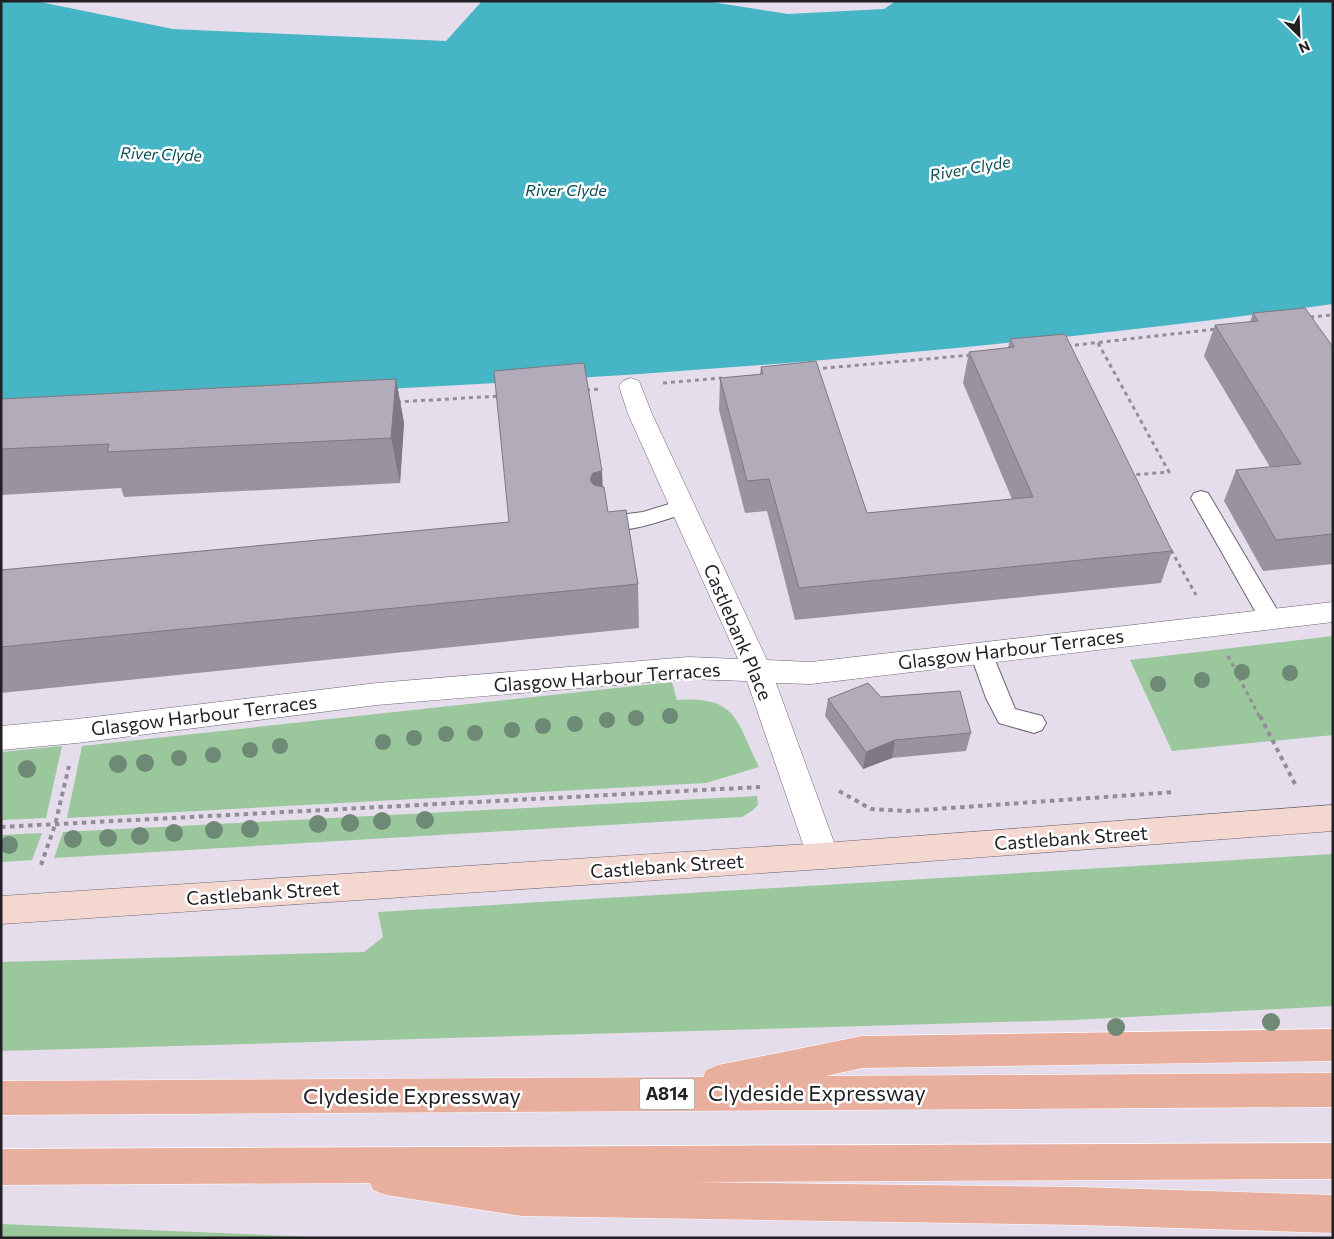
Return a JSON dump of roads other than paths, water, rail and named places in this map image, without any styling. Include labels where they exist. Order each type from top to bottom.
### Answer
[{"type":"main road","points":[[660,1094],[862,1052],[1333,1045]]},
{"type":"main road","name":"Clydeside Expressway","points":[[1,1098],[1333,1090]]},
{"type":"main road","points":[[1,1166],[1333,1161]]},
{"type":"main road","points":[[300,1164],[521,1198],[1078,1206],[1333,1214]]},
{"type":"street","name":"Castlebank Place","points":[[631,386],[640,414],[757,670],[823,856]]},
{"type":"street","name":"Glasgow Harbour Terraces","points":[[1,738],[77,731],[417,690],[688,668],[811,673],[1333,612]]},
{"type":"street","name":"Castlebank Street","points":[[1,910],[823,856],[1333,818]]},
{"type":"lane","points":[[1201,498],[1271,619]]},
{"type":"lane","points":[[605,523],[643,519],[682,507]]},
{"type":"lane","points":[[981,653],[1007,716],[1034,723]]},
{"type":"water","name":"River Clyde","points":[[1,1],[35,1],[173,29],[446,41],[482,1],[705,1],[788,14],[884,9],[896,1],[1333,1],[1333,304],[1001,344],[669,372],[335,391],[1,404]]}]
